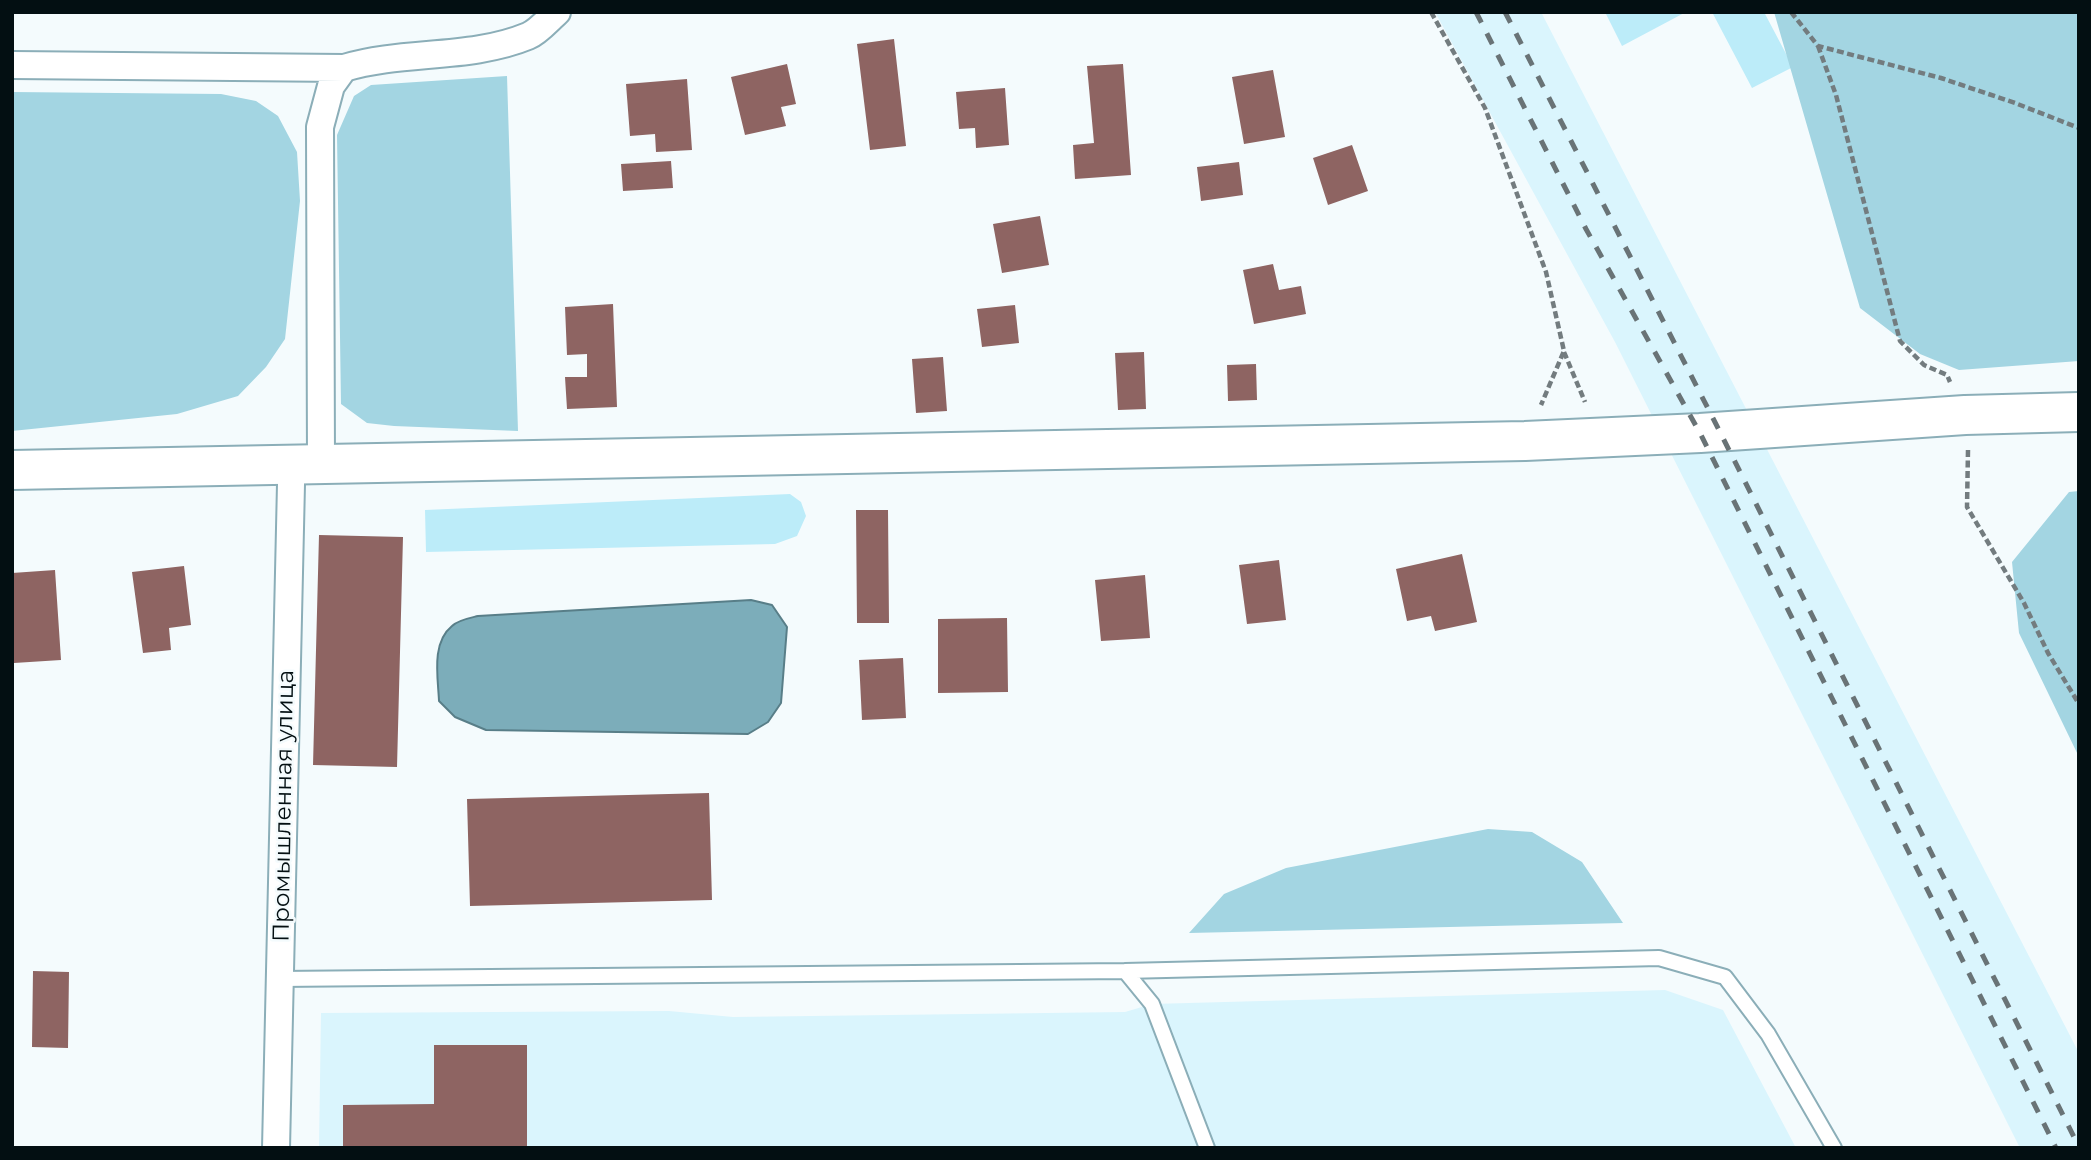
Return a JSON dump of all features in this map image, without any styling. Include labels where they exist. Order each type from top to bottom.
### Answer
[{"type":"main road","points":[[12,470],[1525,441],[1700,433],[1965,415],[2079,412]]},
{"type":"street","points":[[12,65],[344,68],[373,59],[493,47],[530,36],[557,12]]},
{"type":"street","name":"Промышленная улица","points":[[276,1148],[291,478],[305,464],[320,127],[331,86],[344,68]]},
{"type":"lane","points":[[279,979],[1125,971],[1659,958],[1725,977],[1768,1034],[1834,1148]]},
{"type":"lane","points":[[1125,971],[1152,1004],[1207,1148]]},
{"type":"path","points":[[1431,12],[1485,108],[1546,272],[1564,351],[1599,437]]},
{"type":"path","points":[[1791,12],[1818,46],[1836,95],[1900,341],[1924,365],[1947,375],[1965,415],[1969,460],[1967,507],[2024,603],[2048,653],[2079,704]]},
{"type":"path","points":[[1818,46],[1941,78],[2079,128]]},
{"type":"path","points":[[1525,441],[1564,351]]},
{"type":"shaded area","points":[[1435,12],[1541,12],[2079,1053],[2079,1148],[2020,1148],[1615,342]]},
{"type":"shaded area","points":[[1605,12],[1686,12],[1622,46]]},
{"type":"shaded area","points":[[1712,12],[1764,12],[1793,67],[1752,88]]},
{"type":"shaded area","points":[[1774,12],[2079,12],[2079,361],[1959,370],[1920,354],[1860,308]]},
{"type":"shaded area","points":[[507,76],[518,431],[367,423],[341,404],[337,135],[354,96],[371,85]]},
{"type":"shaded area","points":[[12,92],[221,94],[256,101],[278,116],[297,152],[300,201],[285,339],[266,367],[238,396],[177,414],[12,431]]},
{"type":"shaded area","points":[[2079,491],[2079,757],[2019,633],[2012,562],[2069,492]]},
{"type":"shaded area","points":[[790,494],[801,502],[806,516],[797,536],[775,544],[426,552],[425,510]]},
{"type":"shaded area","points":[[751,600],[772,605],[787,627],[781,703],[768,722],[748,734],[486,730],[455,717],[439,701],[438,651],[445,633],[457,622],[478,616]]},
{"type":"shaded area","points":[[1488,829],[1532,832],[1582,862],[1623,923],[1189,933],[1224,894],[1286,868]]},
{"type":"shaded area","points":[[1665,990],[1723,1010],[1796,1148],[319,1148],[321,1013],[669,1011],[733,1017],[1125,1012],[1152,1004]]},
{"type":"building","points":[[894,39],[906,146],[870,150],[857,44]]},
{"type":"building","points":[[787,64],[796,104],[781,107],[786,126],[745,135],[731,77]]},
{"type":"building","points":[[1123,64],[1131,175],[1075,179],[1073,145],[1094,143],[1087,66]]},
{"type":"building","points":[[1273,70],[1285,137],[1244,144],[1232,77]]},
{"type":"building","points":[[687,79],[692,150],[656,152],[655,134],[630,136],[626,84]]},
{"type":"building","points":[[1005,88],[1009,145],[976,148],[975,128],[959,129],[956,92]]},
{"type":"building","points":[[1352,145],[1368,191],[1328,205],[1313,158]]},
{"type":"building","points":[[671,161],[673,188],[623,191],[621,164]]},
{"type":"building","points":[[1239,162],[1243,195],[1201,201],[1197,167]]},
{"type":"building","points":[[1040,216],[1049,265],[1002,273],[993,224]]},
{"type":"building","points":[[1273,264],[1279,290],[1301,286],[1306,314],[1254,324],[1243,270]]},
{"type":"building","points":[[613,304],[617,407],[567,409],[565,377],[587,377],[587,354],[567,355],[565,307]]},
{"type":"building","points":[[1015,305],[1019,343],[982,347],[977,309]]},
{"type":"building","points":[[1144,352],[1146,409],[1118,410],[1115,353]]},
{"type":"building","points":[[943,357],[947,411],[916,413],[912,359]]},
{"type":"building","points":[[1256,364],[1257,400],[1228,401],[1227,365]]},
{"type":"building","points":[[856,510],[888,510],[889,623],[857,623]]},
{"type":"building","points":[[319,535],[403,537],[397,767],[313,765]]},
{"type":"building","points":[[1462,554],[1477,622],[1435,631],[1431,616],[1407,621],[1396,569]]},
{"type":"building","points":[[1279,560],[1286,620],[1247,624],[1239,565]]},
{"type":"building","points":[[184,566],[191,625],[169,628],[171,650],[143,653],[132,572]]},
{"type":"building","points":[[55,570],[61,660],[14,663],[12,573]]},
{"type":"building","points":[[1145,575],[1150,638],[1101,641],[1095,580]]},
{"type":"building","points":[[1007,618],[1008,692],[938,693],[938,619]]},
{"type":"building","points":[[903,658],[906,718],[862,720],[859,660]]},
{"type":"building","points":[[709,793],[712,900],[470,906],[467,799]]},
{"type":"building","points":[[33,971],[69,972],[68,1048],[32,1047]]},
{"type":"building","points":[[434,1045],[527,1045],[527,1148],[343,1148],[343,1105],[434,1104]]},
{"type":"railway","points":[[1476,12],[1586,229],[1700,433],[2056,1148]]},
{"type":"railway","points":[[1505,12],[1719,430],[2079,1147]]}]
